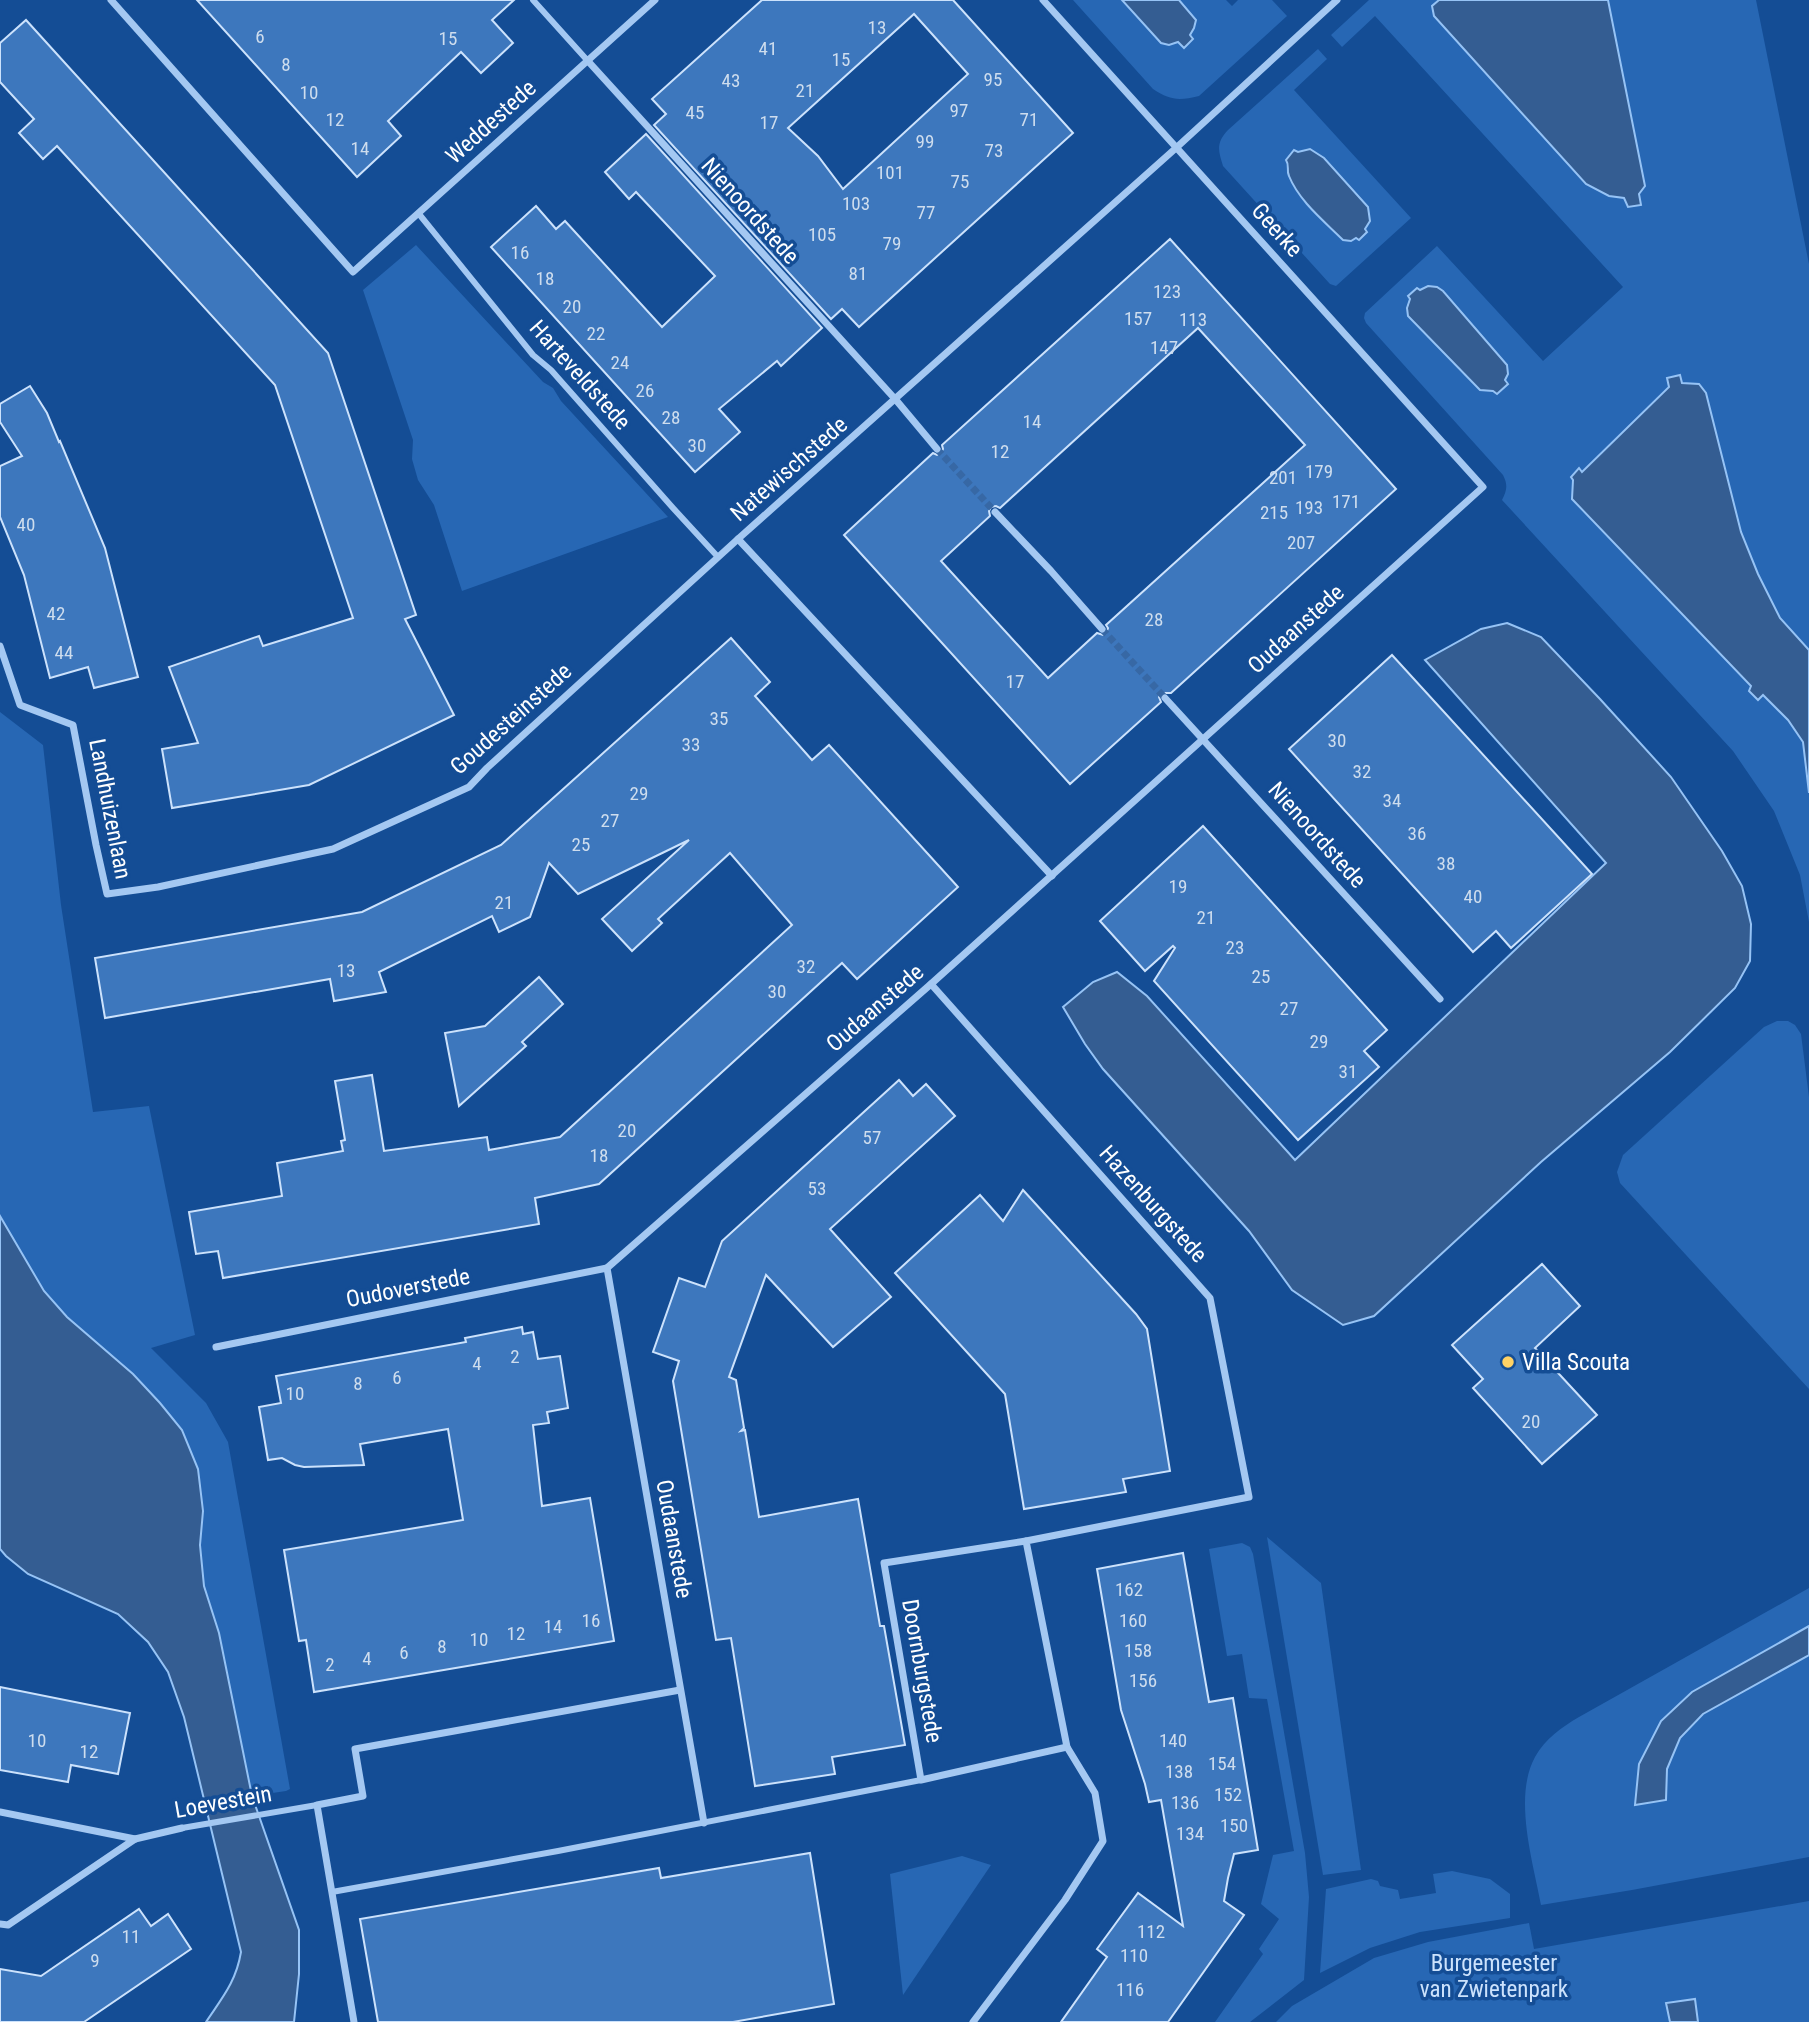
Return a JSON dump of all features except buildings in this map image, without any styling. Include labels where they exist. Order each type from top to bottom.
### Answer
[{"type":"street","name":"Weddestede","points":[[111,0],[353,272],[656,0]]},
{"type":"street","name":"Nienoordstede","points":[[533,0],[896,400],[937,449]]},
{"type":"street","name":"Geerke","points":[[1043,0],[1483,487]]},
{"type":"street","name":"Natewischstede","points":[[1052,876],[738,539],[1177,148],[1338,0]]},
{"type":"street","name":"Harteveldstede","points":[[418,214],[533,355],[551,370],[718,557]]},
{"type":"street","name":"Oudaanstede","points":[[704,1823],[607,1268],[931,984],[1483,487]]},
{"type":"street","points":[[995,512],[1102,629]]},
{"type":"street","name":"Goudesteinstede","points":[[107,894],[158,887],[333,849],[470,787],[497,758],[738,539]]},
{"type":"street","name":"Landhuizenlaan","points":[[0,646],[20,705],[73,725],[107,894]]},
{"type":"street","name":"Nienoordstede","points":[[1165,698],[1440,999]]},
{"type":"street","name":"Hazenburgstede","points":[[931,984],[1210,1298],[1249,1497]]},
{"type":"street","name":"Oudoverstede","points":[[216,1347],[607,1268]]},
{"type":"street","name":"Doornburgstede","points":[[1067,1747],[921,1780],[884,1563],[1026,1541],[1249,1497]]},
{"type":"street","points":[[973,2022],[1065,1900],[1103,1841],[1095,1793],[1067,1747],[1026,1541]]},
{"type":"street","points":[[354,2022],[317,1805],[363,1796],[355,1749],[680,1690]]},
{"type":"street","points":[[332,1892],[921,1780]]},
{"type":"street","name":"Loevestein","points":[[0,1924],[8,1925],[135,1839],[182,1828],[317,1805]]},
{"type":"street","name":"Loevestein","points":[[0,1812],[135,1839]]},
{"type":"green space","points":[[1073,0],[1122,0],[1161,43],[1169,45],[1178,42],[1184,48],[1192,39],[1190,35],[1196,20],[1179,0],[1226,0],[1232,6],[1238,0],[1272,0],[1287,16],[1199,96],[1185,99],[1164,95],[1153,89]]},
{"type":"green space","points":[[1369,0],[1438,0],[1432,6],[1609,196],[1624,196],[1633,195],[1645,186],[1608,0],[1756,0],[1809,264],[1809,650],[1780,618],[1758,574],[1679,375],[1667,378],[1670,386],[1573,480],[1572,499],[1751,686],[1749,691],[1758,700],[1763,695],[1788,720],[1803,742],[1809,793],[1809,922],[1800,875],[1774,811],[1733,751],[1502,500],[1506,488],[1503,475],[1364,318],[1365,313],[1437,246],[1543,361],[1623,287],[1375,16],[1342,47],[1331,35]],"holes":[[[1428,286],[1437,287],[1508,384],[1493,391],[1485,391],[1407,308],[1410,299],[1408,296],[1417,289],[1420,291]]]},
{"type":"green space","points":[[1318,49],[1327,59],[1294,90],[1411,218],[1336,286],[1330,284],[1223,166],[1219,147],[1228,130]],"holes":[[[1289,164],[1366,232],[1359,240],[1356,238],[1288,171]]]},
{"type":"green space","points":[[416,245],[543,382],[553,388],[561,401],[668,517],[462,591],[434,505],[418,480],[412,459],[413,440],[363,290]]},
{"type":"green space","points":[[0,712],[43,745],[61,905],[93,1112],[149,1106],[195,1335],[151,1348],[206,1403],[228,1442],[290,1789],[286,1791],[252,1796],[219,1633],[204,1586],[200,1545],[203,1511],[183,1430],[133,1374],[67,1317],[44,1291],[0,1216]]},
{"type":"green space","points":[[1777,1021],[1788,1021],[1795,1025],[1801,1034],[1809,1097],[1809,1389],[1620,1183],[1617,1172],[1623,1155],[1764,1027]]},
{"type":"green space","points":[[1267,1537],[1321,1583],[1361,1870],[1323,1875]]},
{"type":"green space","points":[[1242,1543],[1250,1547],[1253,1554],[1305,1853],[1309,1897],[1304,1980],[1250,2022],[1215,2022],[1263,1954],[1259,1949],[1279,1919],[1261,1904],[1273,1855],[1294,1851],[1267,1699],[1249,1698],[1242,1654],[1227,1656],[1209,1549]]},
{"type":"green space","points":[[1809,1588],[1809,1626],[1692,1692],[1635,1805],[1666,1800],[1667,1769],[1680,1738],[1703,1713],[1809,1655],[1809,1857],[1541,1905],[1525,1810],[1529,1773],[1535,1757],[1549,1739],[1579,1717]]},
{"type":"green space","points":[[962,1856],[991,1865],[903,1995],[890,1874]]},
{"type":"green space","points":[[1452,1871],[1490,1879],[1510,1894],[1510,1918],[1420,1932],[1370,1948],[1320,1973],[1326,1889],[1371,1879],[1378,1881],[1380,1886],[1398,1890],[1400,1899],[1436,1893],[1433,1874]]},
{"type":"green space","name":"Burgemeester van Zwietenpark","points":[[1809,1901],[1809,2022],[1698,2022],[1695,1999],[1666,2003],[1670,2022],[1276,2022],[1292,2006],[1374,1958],[1428,1942],[1529,1923],[1534,1949]]},
{"type":"shaded area","points":[[1122,0],[1179,0],[1196,20],[1190,35],[1193,39],[1184,48],[1178,42],[1169,45],[1161,43]]},
{"type":"shaded area","points":[[1439,0],[1608,0],[1645,186],[1639,194],[1641,205],[1628,207],[1624,198],[1609,196],[1586,184],[1434,16],[1432,6]]},
{"type":"shaded area","points":[[1310,149],[1324,158],[1368,207],[1370,221],[1365,229],[1367,232],[1359,240],[1343,240],[1293,185],[1286,160],[1294,150],[1298,152]]},
{"type":"shaded area","points":[[1428,286],[1443,291],[1507,365],[1508,374],[1505,380],[1508,384],[1497,394],[1480,390],[1408,316],[1408,296],[1417,288],[1420,290]]},
{"type":"shaded area","points":[[1680,375],[1682,383],[1699,384],[1706,393],[1741,532],[1780,618],[1809,650],[1809,793],[1803,742],[1788,720],[1763,695],[1758,700],[1749,691],[1751,686],[1572,499],[1571,477],[1579,468],[1582,472],[1669,387],[1667,378]]},
{"type":"shaded area","points":[[1507,623],[1541,637],[1671,777],[1722,851],[1742,886],[1751,924],[1750,961],[1735,988],[1670,1052],[1541,1162],[1374,1316],[1343,1325],[1292,1290],[1249,1231],[1103,1069],[1063,1007],[1093,982],[1117,972],[1147,996],[1295,1160],[1606,863],[1425,660],[1481,629]]},
{"type":"shaded area","points":[[0,1216],[44,1291],[67,1317],[133,1374],[160,1403],[182,1430],[198,1469],[203,1511],[200,1545],[204,1586],[219,1633],[252,1796],[299,1930],[299,1974],[294,2022],[206,2022],[232,1981],[241,1952],[184,1717],[168,1672],[148,1642],[118,1614],[28,1574],[0,1549]]},
{"type":"shaded area","points":[[1809,1626],[1809,1655],[1703,1714],[1680,1738],[1667,1769],[1666,1800],[1635,1805],[1639,1764],[1661,1721],[1692,1692]]},
{"type":"shaded area","points":[[1695,1999],[1698,2022],[1670,2022],[1666,2003]]},
{"type":"tunnel","points":[[937,449],[995,512]]},
{"type":"tunnel","points":[[1102,629],[1165,698]]},
{"type":"place","name":"Villa Scouta","points":[[1508,1362]]}]
